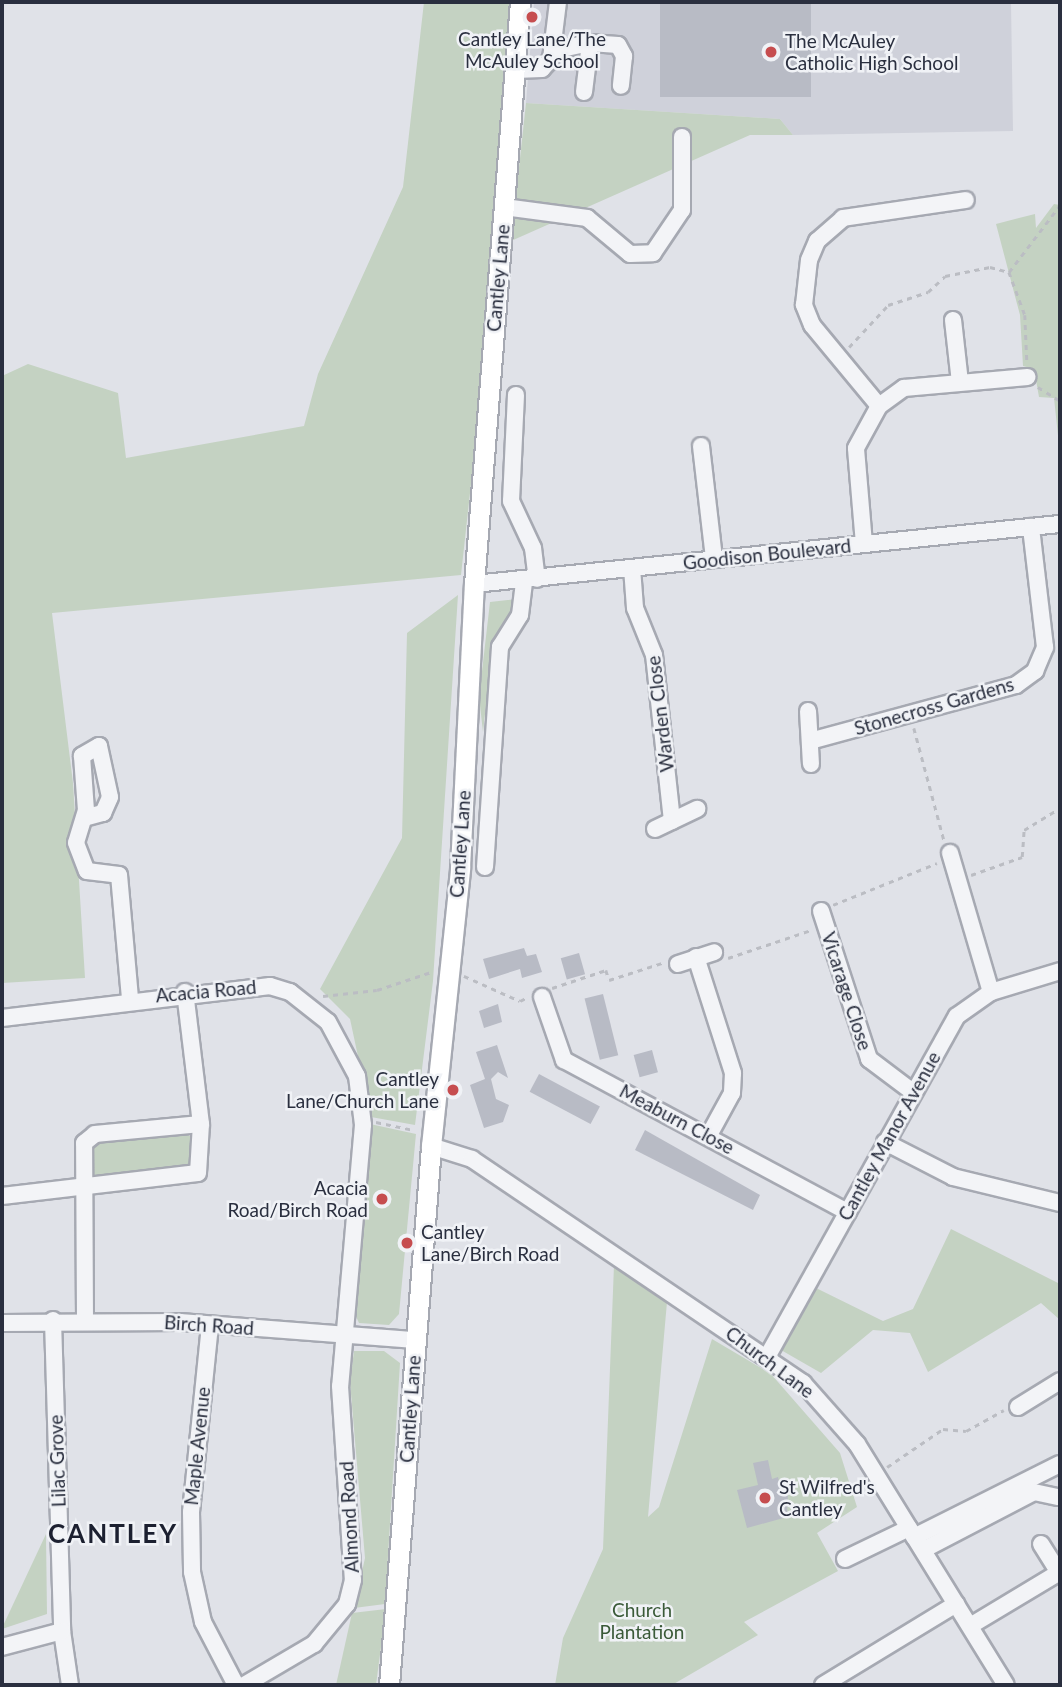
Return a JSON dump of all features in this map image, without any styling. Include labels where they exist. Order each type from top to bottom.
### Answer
[{"type":"main road","name":"Cantley Lane","points":[[388,1685],[431,1139],[449,971],[474,584],[520,2]]},
{"type":"street","points":[[515,70],[542,69],[552,51],[558,2]]},
{"type":"street","points":[[552,51],[590,43],[622,50],[621,86]]},
{"type":"street","points":[[584,92],[590,43]]},
{"type":"street","points":[[504,207],[587,218],[630,254],[653,253],[682,210],[682,137]]},
{"type":"street","points":[[879,406],[820,341],[804,305],[804,282],[817,241],[843,218],[966,200]]},
{"type":"street","points":[[953,320],[960,382]]},
{"type":"street","points":[[864,544],[856,448],[879,406],[904,388],[1028,377]]},
{"type":"street","name":"Cantley Lane","points":[[485,867],[500,647],[524,604],[531,580],[533,548],[511,501],[516,395]]},
{"type":"street","points":[[701,446],[714,559]]},
{"type":"street","name":"Goodison Boulevard","points":[[474,584],[1060,524]]},
{"type":"street","name":"Stonecross Gardens","points":[[810,741],[1016,684],[1042,661],[1031,527]]},
{"type":"street","name":"Warden Close","points":[[632,568],[635,608],[654,655],[672,821]]},
{"type":"street","points":[[808,711],[811,764]]},
{"type":"street","points":[[655,829],[697,809]]},
{"type":"street","points":[[84,818],[76,843],[83,867],[119,875],[130,998]]},
{"type":"street","points":[[950,853],[992,992]]},
{"type":"street","name":"Vicarage Close","points":[[823,918],[869,1059],[913,1092]]},
{"type":"street","points":[[678,964],[714,951]]},
{"type":"street","points":[[696,957],[733,1073],[732,1093],[709,1135]]},
{"type":"street","name":"Cantley Manor Avenue","points":[[767,1357],[957,1016],[992,992],[1060,971]]},
{"type":"street","name":"Acacia Road","points":[[2,1018],[130,998],[270,986],[303,1001],[345,1046],[363,1121],[344,1337]]},
{"type":"street","points":[[2,1196],[190,1178],[204,1164],[185,992]]},
{"type":"street","name":"Meaburn Close","points":[[541,994],[565,1060],[848,1212]]},
{"type":"street","points":[[85,1319],[81,1152],[89,1137],[201,1124]]},
{"type":"street","name":"Church Lane","points":[[431,1139],[471,1159],[767,1357],[829,1409],[876,1475],[1006,1685]]},
{"type":"street","points":[[885,1142],[953,1177],[1060,1203]]},
{"type":"street","name":"Birch Road","points":[[2,1323],[85,1319],[415,1340]]},
{"type":"street","name":"Lilac Grove","points":[[53,1320],[62,1631],[70,1685]]},
{"type":"street","name":"Maple Avenue","points":[[210,1325],[191,1512],[192,1572],[203,1622],[236,1685]]},
{"type":"street","name":"Almond Road","points":[[244,1685],[314,1644],[347,1604],[354,1553],[340,1386],[344,1337]]},
{"type":"street","points":[[1018,1407],[1060,1381]]},
{"type":"street","points":[[915,1538],[1060,1464]]},
{"type":"street","points":[[845,1559],[915,1538],[1034,1492],[1057,1497]]},
{"type":"street","points":[[970,1626],[1060,1572],[1041,1544]]},
{"type":"street","points":[[823,1685],[956,1604]]},
{"type":"street","points":[[2,1647],[62,1631]]},
{"type":"path","points":[[1009,272],[1054,204],[1060,205]]},
{"type":"path","points":[[837,360],[888,305],[928,292],[944,276],[990,267],[1009,272]]},
{"type":"path","points":[[1009,272],[1025,315],[1028,377],[1060,401]]},
{"type":"path","points":[[714,951],[715,962],[823,918],[944,861],[950,853],[911,713]]},
{"type":"path","points":[[958,880],[1022,857],[1024,830],[1060,808]]},
{"type":"path","points":[[303,1001],[449,971],[520,1001],[606,970],[608,980],[669,961],[678,964]]},
{"type":"path","points":[[363,1121],[431,1139]]},
{"type":"path","points":[[876,1475],[943,1429],[965,1430],[1018,1407]]},
{"type":"shaded area","name":"The McAuley Catholic High School","points":[[534,2],[1011,2],[1013,131],[793,135],[780,119],[526,103]]},
{"type":"green space","points":[[424,2],[524,2],[461,575],[52,613],[73,783],[85,978],[2,983],[2,376],[28,364],[118,393],[126,458],[304,426],[318,374],[403,187]]},
{"type":"green space","points":[[526,103],[780,119],[793,135],[750,135],[511,241]]},
{"type":"green space","points":[[1054,204],[1060,205],[1059,445],[1054,398],[1039,397],[1034,369],[1023,366],[1020,315],[996,224],[1035,214],[1036,228]]},
{"type":"green space","points":[[458,595],[433,981],[415,1125],[371,1117],[350,1019],[320,989],[402,838],[407,633]]},
{"type":"green space","points":[[518,599],[493,643],[483,732],[479,697],[490,602]]},
{"type":"green space","points":[[370,1124],[416,1134],[399,1314],[389,1325],[359,1323],[354,1312]]},
{"type":"green space","points":[[184,1132],[194,1139],[191,1168],[94,1179],[88,1172],[94,1142]]},
{"type":"green space","points":[[951,1229],[1060,1284],[1060,1320],[1041,1303],[928,1372],[910,1333],[873,1330],[821,1373],[781,1350],[816,1288],[883,1321],[913,1309]]},
{"type":"green space","name":"Church Plantation","points":[[614,1265],[667,1302],[648,1517],[659,1507],[712,1339],[771,1374],[840,1453],[857,1507],[817,1533],[838,1571],[744,1622],[758,1635],[672,1685],[555,1685],[563,1638],[603,1549]]},
{"type":"green space","points":[[354,1351],[384,1351],[400,1363],[385,1604],[354,1608],[365,1558],[350,1382]]},
{"type":"green space","points":[[46,1534],[47,1614],[2,1629],[2,1628]]},
{"type":"green space","points":[[386,1609],[376,1685],[336,1685],[352,1613]]},
{"type":"building","points":[[660,2],[811,2],[811,97],[660,97]]},
{"type":"building","points":[[524,948],[527,956],[536,954],[542,972],[522,978],[520,969],[489,979],[483,959]]},
{"type":"building","points":[[579,953],[585,974],[567,979],[561,958]]},
{"type":"building","points":[[603,994],[618,1055],[600,1060],[585,999]]},
{"type":"building","points":[[498,1004],[502,1022],[484,1028],[479,1011]]},
{"type":"building","points":[[497,1045],[508,1078],[498,1072],[491,1079],[496,1099],[509,1105],[503,1122],[484,1128],[470,1085],[485,1079],[476,1052]]},
{"type":"building","points":[[652,1050],[658,1072],[640,1077],[634,1055]]},
{"type":"building","points":[[539,1074],[600,1106],[591,1124],[530,1092]]},
{"type":"building","points":[[645,1130],[760,1195],[753,1210],[635,1150]]},
{"type":"building","name":"St Wilfred's Cantley","points":[[768,1460],[772,1479],[778,1477],[782,1493],[788,1491],[787,1517],[747,1528],[737,1490],[758,1485],[753,1463]]},
{"type":"place","name":"Cantley Lane/The McAuley School","points":[[532,17]]},
{"type":"place","name":"The McAuley Catholic High School","points":[[771,52]]},
{"type":"place","name":"Cantley Lane/Church Lane","points":[[453,1090]]},
{"type":"place","name":"Acacia Road/Birch Road","points":[[382,1199]]},
{"type":"place","name":"Cantley Lane/Birch Road","points":[[407,1243]]},
{"type":"place","name":"St Wilfred's Cantley","points":[[765,1498]]},
{"type":"district","name":"CANTLEY","points":[[113,1534]]}]
